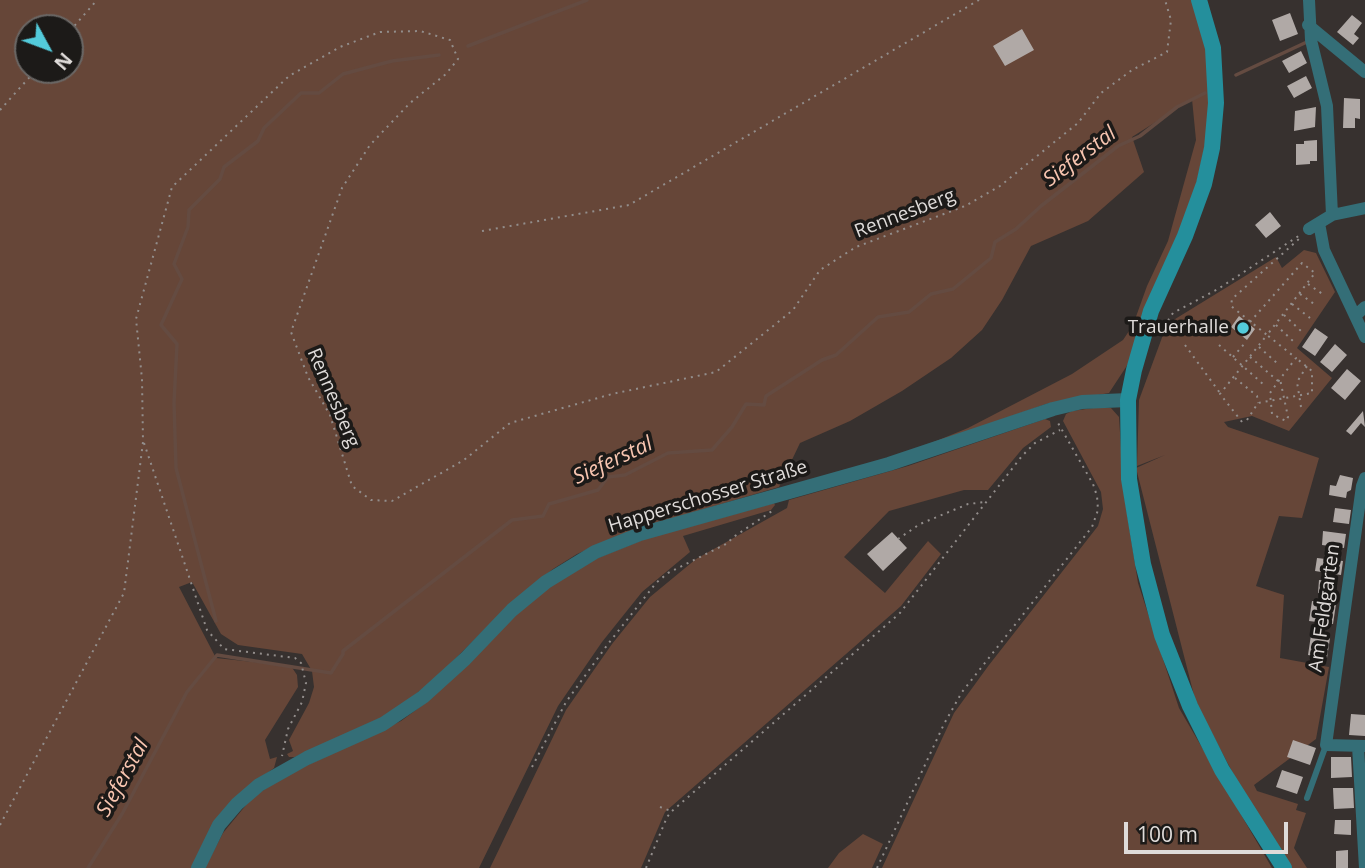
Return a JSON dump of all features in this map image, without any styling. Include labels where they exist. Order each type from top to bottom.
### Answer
[{"type":"main road","points":[[1199,0],[1213,48],[1216,103],[1212,148],[1199,197],[1151,311],[1134,370],[1128,400],[1129,479],[1143,564],[1163,635],[1190,706],[1222,769],[1284,868]]},
{"type":"street","points":[[1309,0],[1308,25],[1327,106],[1332,215]]},
{"type":"street","points":[[1308,25],[1365,72]]},
{"type":"street","points":[[1365,208],[1332,215],[1310,230],[1324,250],[1365,337]]},
{"type":"street","points":[[1355,316],[1365,307]]},
{"type":"street","name":"Happerschosser Straße","points":[[198,868],[219,825],[237,804],[259,786],[286,769],[383,724],[424,697],[512,610],[546,582],[595,552],[640,534],[902,460],[1053,409],[1082,402],[1128,400]]},
{"type":"street","name":"Am Feldgarten","points":[[1326,745],[1365,478]]},
{"type":"street","points":[[1326,745],[1361,746],[1365,868]]},
{"type":"lane","name":"Am Feldgarten","points":[[1307,798],[1326,745]]},
{"type":"path","points":[[84,15],[97,0]]},
{"type":"path","points":[[482,230],[629,205],[979,0]]},
{"type":"path","name":"Rennesberg","points":[[0,825],[124,593],[143,442],[142,379],[136,319],[172,187],[289,76],[340,47],[380,32],[420,31],[450,40],[458,59],[446,74],[410,103],[370,145],[342,188],[291,332],[308,377],[330,415],[352,486],[371,500],[392,501],[464,460],[510,423],[612,394],[716,372],[793,310],[820,270],[856,247],[965,206],[1000,186],[1078,123],[1101,93],[1132,70],[1167,52],[1171,20],[1165,0]]},
{"type":"path","points":[[0,110],[23,84]]},
{"type":"path","points":[[1258,403],[1312,393],[1312,370],[1231,306],[1232,299],[1310,230]]},
{"type":"path","points":[[1158,338],[1162,327],[1173,313],[1228,283],[1310,230]]},
{"type":"path","points":[[1220,394],[1315,273],[1302,263],[1250,322]]},
{"type":"path","points":[[1307,283],[1324,295]]},
{"type":"path","points":[[1299,294],[1317,306]]},
{"type":"path","points":[[1291,304],[1310,318]]},
{"type":"path","points":[[1283,314],[1301,331]]},
{"type":"path","points":[[1275,325],[1293,341]]},
{"type":"path","points":[[1232,358],[1245,343]]},
{"type":"path","points":[[1185,345],[1242,422]]},
{"type":"path","points":[[1219,345],[1263,384]]},
{"type":"path","points":[[1258,346],[1279,364]]},
{"type":"path","points":[[1250,356],[1280,380],[1288,417],[1286,421],[1272,414],[1270,393],[1280,380],[1296,358]]},
{"type":"path","points":[[1301,407],[1297,382],[1307,366]]},
{"type":"path","points":[[1234,377],[1257,396],[1258,403],[1247,420]]},
{"type":"path","points":[[877,868],[944,724],[962,692],[1093,527],[1098,510],[1093,484],[1060,430],[1053,409]]},
{"type":"path","points":[[646,868],[672,811],[900,613],[1022,456],[1035,443],[1060,430]]},
{"type":"path","name":"Rennesberg","points":[[143,442],[207,630],[224,649],[295,658],[301,663],[306,683],[302,702],[281,753],[286,769]]},
{"type":"path","points":[[532,767],[573,692],[628,616],[656,583],[668,573],[728,543],[741,531],[772,513],[784,494]]},
{"type":"path","points":[[898,538],[920,524],[968,504],[986,502]]},
{"type":"path","points":[[660,807],[672,811]]},
{"type":"shaded area","points":[[0,0],[1193,0],[1208,33],[1208,132],[1196,185],[1181,227],[1149,299],[1128,364],[1109,393],[1046,404],[929,444],[968,428],[1072,374],[1123,340],[1133,325],[1168,241],[1196,140],[1192,99],[1132,137],[1144,172],[1088,221],[1031,246],[1002,300],[982,330],[951,358],[850,421],[800,443],[779,487],[630,531],[577,554],[553,569],[508,606],[437,677],[382,718],[295,757],[289,757],[287,754],[293,751],[289,740],[309,703],[314,687],[312,671],[302,654],[238,645],[221,634],[192,582],[179,587],[216,658],[291,666],[297,675],[298,687],[265,740],[270,759],[277,757],[274,768],[243,791],[192,868],[0,868]]},
{"type":"shaded area","points":[[1304,250],[1316,253],[1335,292],[1297,348],[1332,378],[1289,431],[1252,416],[1224,422],[1228,427],[1319,458],[1302,518],[1279,516],[1256,586],[1284,595],[1280,658],[1329,667],[1316,739],[1254,785],[1257,791],[1298,804],[1296,810],[1306,813],[1294,848],[1307,868],[1292,868],[1246,798],[1196,703],[1136,468],[1165,455],[1137,466],[1139,400],[1167,324],[1276,257],[1282,268]]},
{"type":"shaded area","points":[[1111,408],[1119,417],[1124,494],[1138,583],[1179,708],[1272,868],[882,868],[954,713],[1098,526],[1103,509],[1101,492],[1063,421],[1066,414],[1072,411]]},
{"type":"shaded area","points":[[1045,419],[1050,421],[1051,427],[1023,448],[988,490],[964,490],[889,511],[844,557],[885,593],[928,541],[941,554],[901,606],[665,812],[641,868],[490,868],[566,710],[612,644],[650,597],[696,559],[787,508],[789,500],[908,466]]},
{"type":"shaded area","points":[[774,503],[771,510],[683,536],[690,552],[642,592],[602,642],[558,706],[479,868],[205,868],[223,833],[251,799],[282,777],[401,721],[424,704],[536,595],[595,559],[645,539]]},
{"type":"shaded area","points":[[863,834],[883,844],[872,868],[828,868],[839,853]]},
{"type":"building","points":[[1290,13],[1298,34],[1280,41],[1272,20]]},
{"type":"building","points":[[1352,15],[1362,23],[1354,34],[1359,38],[1353,45],[1337,32]]},
{"type":"building","points":[[1022,29],[1034,50],[1005,66],[993,46]]},
{"type":"building","points":[[1301,51],[1307,63],[1289,73],[1282,61]]},
{"type":"building","points":[[1306,76],[1312,88],[1294,98],[1287,86]]},
{"type":"building","points":[[1344,98],[1360,99],[1360,119],[1355,118],[1355,128],[1343,128]]},
{"type":"building","points":[[1316,107],[1315,127],[1294,131],[1295,111]]},
{"type":"building","points":[[1317,140],[1317,161],[1296,165],[1296,144]]},
{"type":"building","points":[[1270,212],[1281,226],[1266,238],[1255,225]]},
{"type":"building","name":"Trauerhalle","points":[[1239,316],[1255,329],[1247,340],[1231,327]]},
{"type":"building","points":[[1315,328],[1328,337],[1315,356],[1302,347]]},
{"type":"building","points":[[1335,344],[1347,355],[1332,372],[1320,362]]},
{"type":"building","points":[[1347,369],[1361,381],[1345,400],[1331,388]]},
{"type":"building","points":[[1363,411],[1365,427],[1361,423],[1351,435],[1346,431]]},
{"type":"building","points":[[1340,475],[1353,478],[1346,498],[1329,495],[1330,485],[1336,486]]},
{"type":"building","points":[[1335,508],[1351,510],[1349,524],[1333,522]]},
{"type":"building","points":[[1323,531],[1346,534],[1344,548],[1322,545]]},
{"type":"building","points":[[892,532],[907,548],[883,571],[867,554]]},
{"type":"building","points":[[1317,558],[1343,561],[1341,575],[1315,571]]},
{"type":"building","points":[[1319,580],[1336,582],[1335,595],[1318,593]]},
{"type":"building","points":[[1312,601],[1336,604],[1333,624],[1309,621]]},
{"type":"building","points":[[1311,635],[1330,638],[1327,658],[1308,655]]},
{"type":"building","points":[[1351,714],[1365,715],[1365,736],[1349,735]]},
{"type":"building","points":[[1293,740],[1316,748],[1310,765],[1287,757]]},
{"type":"building","points":[[1331,757],[1351,757],[1352,777],[1331,778]]},
{"type":"building","points":[[1282,770],[1303,777],[1297,794],[1276,787]]},
{"type":"building","points":[[1333,788],[1353,788],[1354,808],[1334,809]]},
{"type":"building","points":[[1335,820],[1351,820],[1351,835],[1334,834]]},
{"type":"building","points":[[1348,850],[1348,868],[1336,868],[1336,851]]},
{"type":"waterway","points":[[468,46],[587,0]]},
{"type":"waterway","name":"Sieferstal","points":[[1236,75],[1309,41]]},
{"type":"waterway","points":[[216,621],[176,468],[174,403],[177,344],[161,325],[182,279],[174,264],[188,227],[189,210],[220,179],[224,167],[258,141],[264,128],[301,93],[319,93],[343,74],[392,61],[439,55]]},
{"type":"waterway","name":"Sieferstal","points":[[88,868],[122,814],[187,692],[217,655],[331,673],[343,651],[512,520],[543,516],[549,504],[598,490],[608,477],[625,475],[668,453],[712,450],[732,427],[746,404],[764,405],[766,396],[822,360],[836,355],[878,317],[909,312],[931,294],[953,289],[991,258],[995,242],[1016,229],[1118,146],[1140,136],[1177,107],[1205,93]]},
{"type":"place","name":"Trauerhalle","points":[[1243,328]]}]
